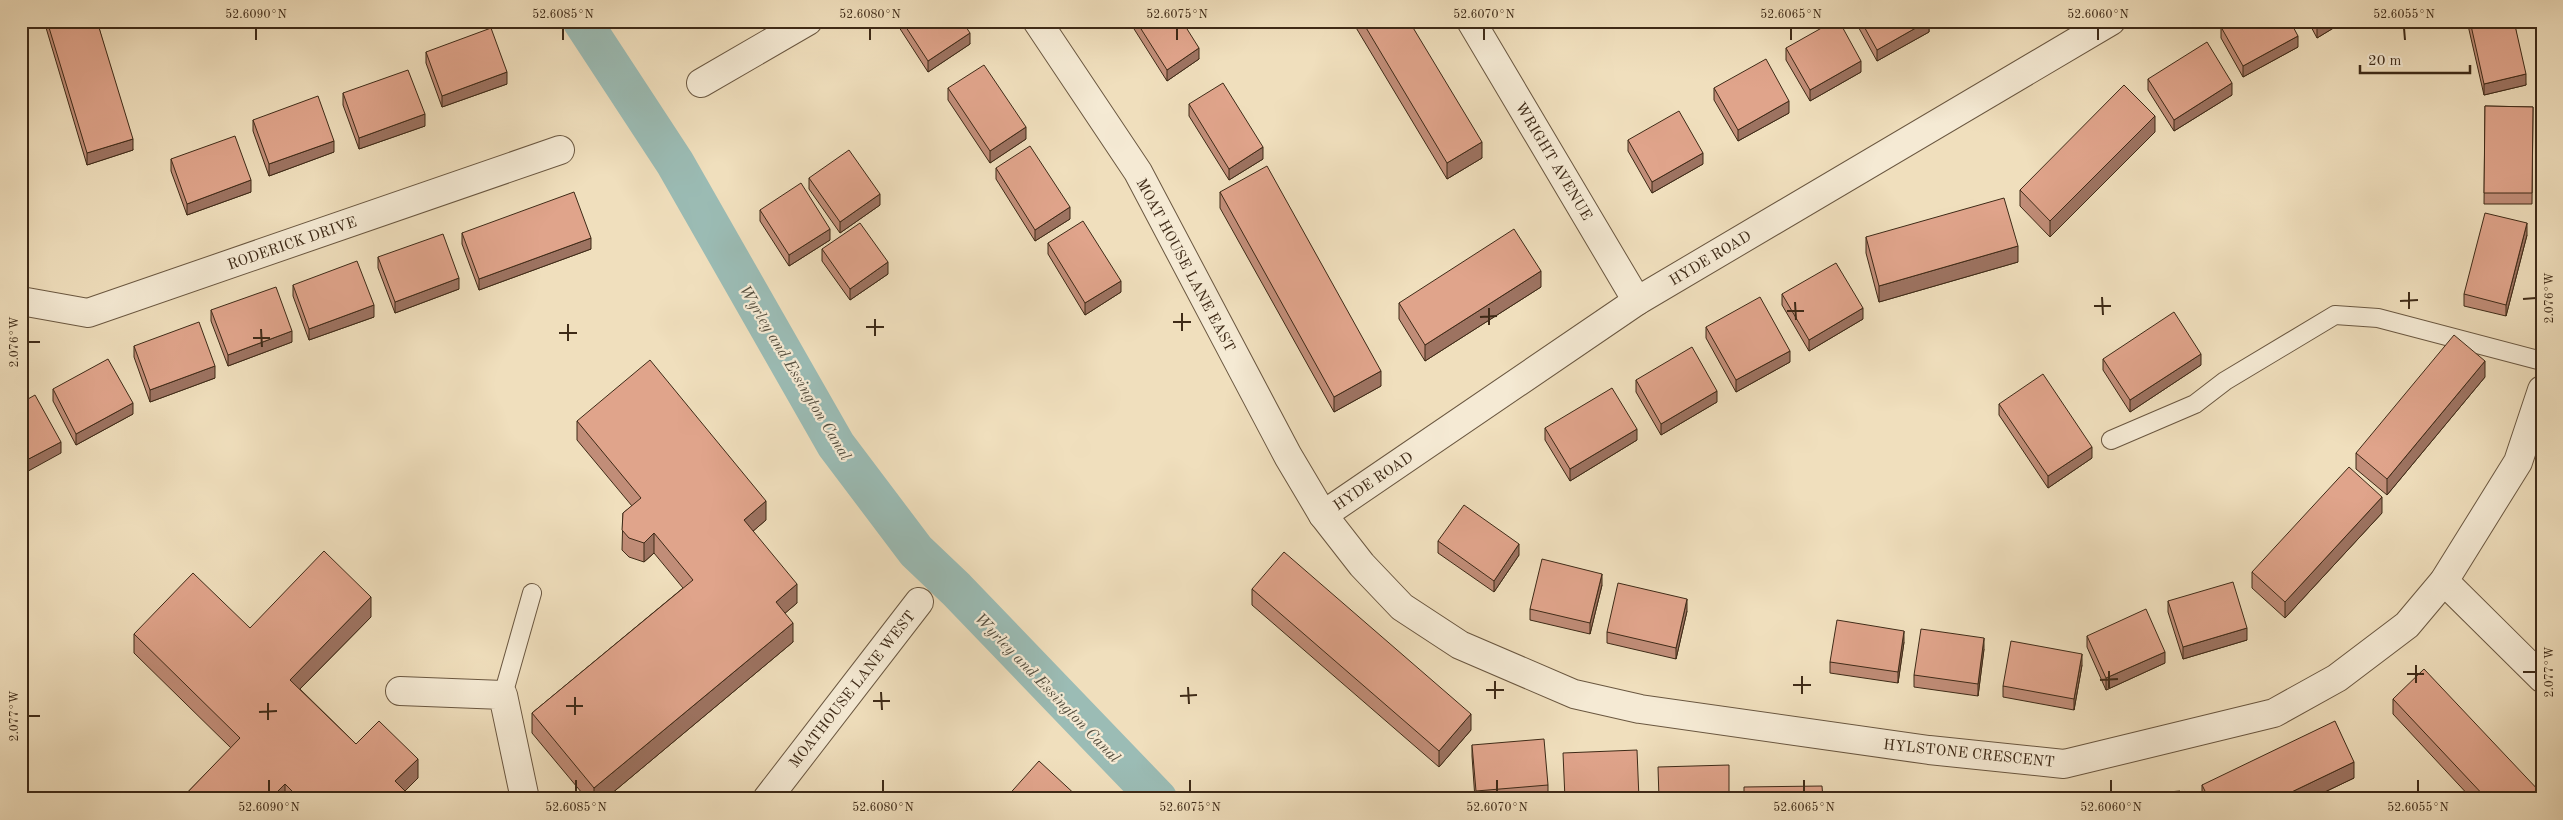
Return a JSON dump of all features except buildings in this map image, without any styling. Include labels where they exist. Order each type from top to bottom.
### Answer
[{"type":"street","points":[[701,83],[808,21]]},
{"type":"street","name":"MOAT HOUSE LANE EAST","points":[[1037,21],[1138,172],[1228,345],[1288,456],[1323,515]]},
{"type":"street","name":"WRIGHT AVENUE","points":[[1471,21],[1637,301]]},
{"type":"street","name":"HYDE ROAD","points":[[1323,515],[1637,301],[2111,21]]},
{"type":"street","name":"RODERICK DRIVE","points":[[21,301],[88,313],[560,150]]},
{"type":"street","name":"HYLSTONE CRESCENT","points":[[1323,515],[1362,566],[1402,607],[1460,645],[1574,694],[1640,709],[1929,750],[2064,764],[2274,713],[2337,678],[2407,624],[2444,581],[2518,462],[2542,390]]},
{"type":"street","points":[[2444,581],[2542,678]]},
{"type":"street","name":"MOATHOUSE LANE WEST","points":[[767,799],[918,602]]},
{"type":"street","points":[[400,691],[503,695],[525,799]]},
{"type":"lane","points":[[2112,440],[2195,404],[2225,382],[2335,315],[2378,318],[2542,361]]},
{"type":"lane","points":[[503,695],[532,593]]},
{"type":"waterway","name":"Wyrley and Essington Canal","points":[[582,21],[675,163],[836,445],[916,551],[956,589],[1158,799]]}]
